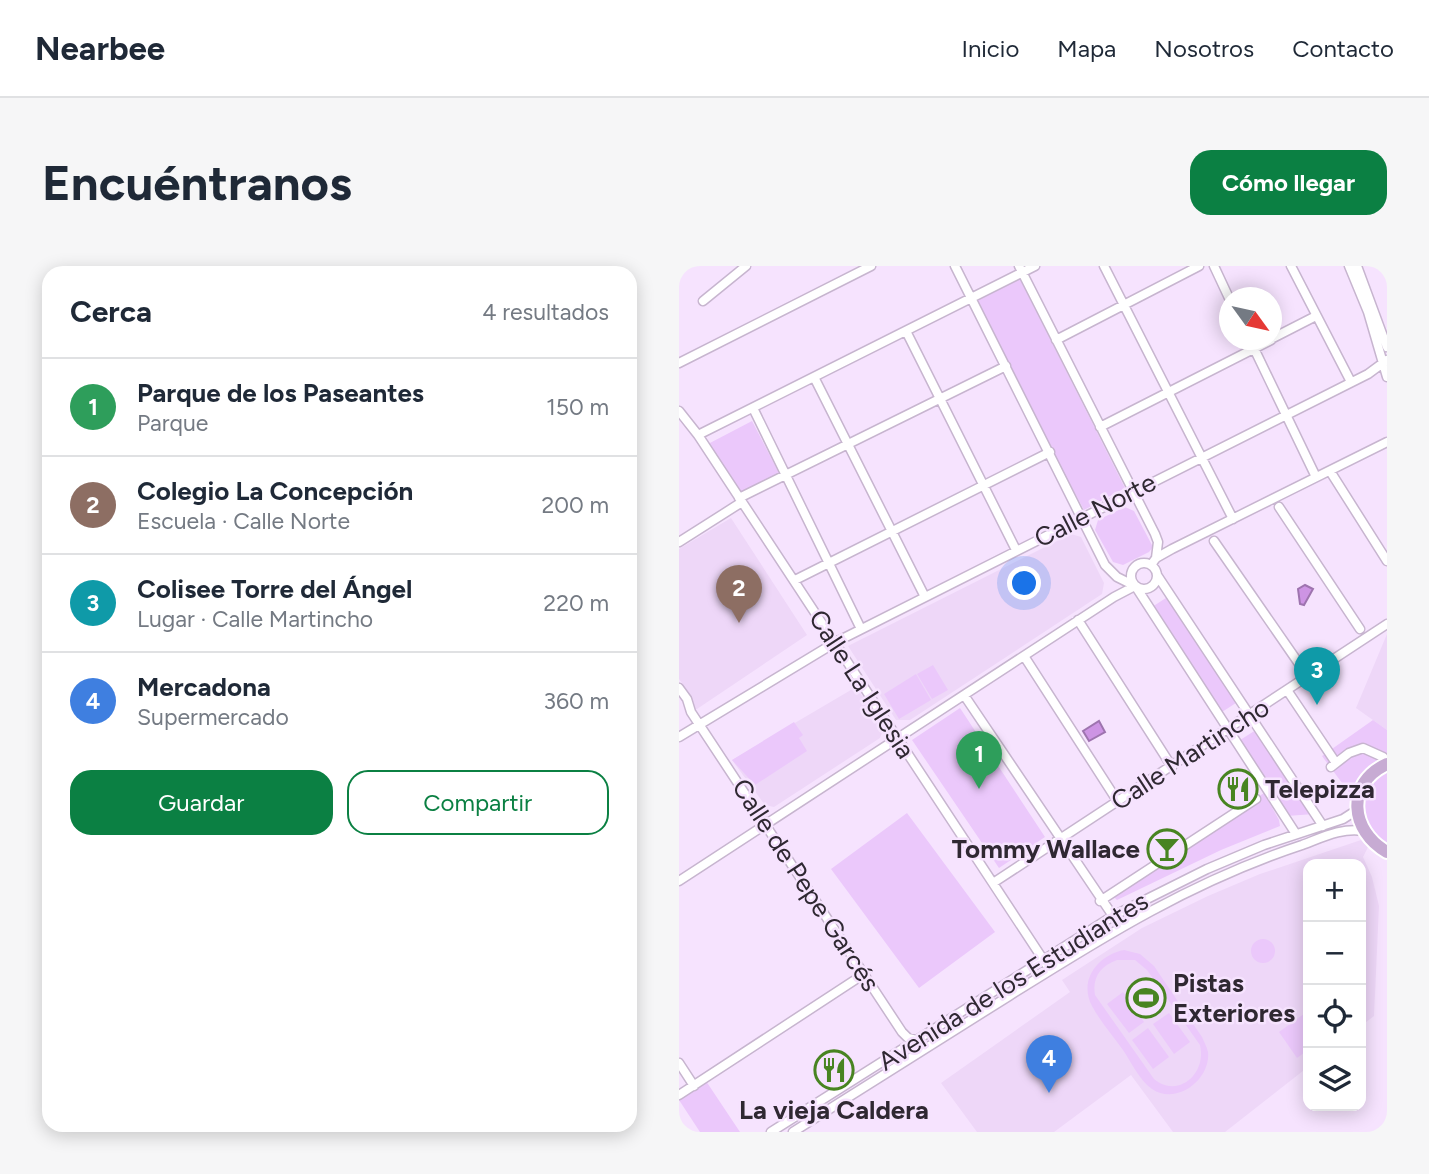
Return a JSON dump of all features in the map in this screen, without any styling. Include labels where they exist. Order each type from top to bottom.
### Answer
[{"type":"main road","points":[[1385,761],[1364,783],[1357,810],[1363,831],[1371,841],[1387,852]]},
{"type":"street","points":[[703,301],[746,266]]},
{"type":"street","points":[[679,363],[871,266]]},
{"type":"street","points":[[955,266],[1109,570],[1143,590],[1150,588],[1156,582],[1154,561],[1158,542]]},
{"type":"street","points":[[698,435],[972,298],[1020,269],[1035,266]]},
{"type":"street","points":[[1104,266],[1233,519]]},
{"type":"street","points":[[1056,340],[1199,266]]},
{"type":"street","points":[[1213,266],[1224,287]]},
{"type":"street","points":[[1291,266],[1351,382]]},
{"type":"street","points":[[1349,266],[1385,361],[1387,377],[1368,374]]},
{"type":"street","points":[[1357,266],[1387,347]]},
{"type":"street","points":[[1020,269],[1158,542],[1172,549]]},
{"type":"street","points":[[1282,334],[1316,316]]},
{"type":"street","points":[[905,331],[1016,550]]},
{"type":"street","points":[[1100,427],[1250,350]]},
{"type":"street","points":[[1255,350],[1316,477]]},
{"type":"street","name":"Calle Norte","points":[[679,737],[836,642],[1368,374],[1385,361]]},
{"type":"street","points":[[679,542],[785,474],[1006,366]]},
{"type":"street","points":[[814,377],[925,597]]},
{"type":"street","points":[[753,408],[861,629]]},
{"type":"street","name":"Calle La Iglesia","points":[[679,411],[795,580],[1050,970]]},
{"type":"street","points":[[1296,834],[1130,575],[1135,566],[1154,561],[1172,549],[1387,442]]},
{"type":"street","points":[[795,580],[1050,452]]},
{"type":"street","points":[[1330,471],[1387,561]]},
{"type":"street","points":[[1279,507],[1360,629]]},
{"type":"street","points":[[1215,541],[1302,668]]},
{"type":"street","points":[[1157,575],[1323,826]]},
{"type":"street","points":[[679,881],[767,826],[1078,620],[1135,586]]},
{"type":"street","points":[[1078,620],[1172,767]]},
{"type":"street","name":"Calle Martincho","points":[[993,883],[1387,624]]},
{"type":"street","points":[[1024,656],[1118,802]]},
{"type":"street","name":"Calle de Pepe Garcés","points":[[679,688],[687,699],[691,712],[904,1035],[917,1040]]},
{"type":"street","points":[[1287,690],[1333,765],[1349,753],[1363,748],[1385,761]]},
{"type":"street","points":[[964,695],[1112,916]]},
{"type":"street","points":[[1100,901],[1256,799]]},
{"type":"street","name":"Avenida de los Estudiantes","points":[[771,1132],[1112,916],[1175,884],[1264,845],[1347,818],[1357,810]]},
{"type":"street","name":"Avenida de los Estudiantes","points":[[793,1132],[1155,907],[1257,861],[1334,834],[1352,830],[1363,831]]},
{"type":"street","points":[[1257,861],[1264,845]]},
{"type":"street","points":[[679,1096],[864,974]]},
{"type":"street","points":[[679,1063],[694,1086]]},
{"type":"shaded area","points":[[1020,279],[1125,488],[1084,510],[1006,366],[976,300]]},
{"type":"shaded area","points":[[752,421],[779,473],[741,492],[708,444]]},
{"type":"shaded area","points":[[1125,507],[1134,511],[1153,547],[1149,552],[1123,565],[1113,562],[1095,530],[1098,520]]},
{"type":"shaded area","points":[[731,518],[807,635],[694,711],[691,696],[679,679],[679,549]]},
{"type":"shaded area","points":[[1071,534],[1081,537],[1104,583],[1102,594],[910,720],[896,720],[848,646]]},
{"type":"shaded area","points":[[1305,585],[1313,589],[1304,605],[1300,604],[1298,589]]},
{"type":"shaded area","points":[[1169,596],[1239,701],[1222,712],[1152,607]]},
{"type":"shaded area","points":[[1387,634],[1387,730],[1356,708]]},
{"type":"shaded area","points":[[933,665],[948,690],[932,699],[917,674]]},
{"type":"shaded area","points":[[916,674],[931,700],[899,719],[884,694]]},
{"type":"shaded area","points":[[856,687],[884,727],[880,738],[774,807],[765,805],[732,760]]},
{"type":"shaded area","points":[[960,708],[1045,837],[999,868],[912,740]]},
{"type":"shaded area","points":[[1373,720],[1387,730],[1387,755],[1364,771],[1351,795],[1322,756]]},
{"type":"shaded area","points":[[1099,721],[1105,732],[1089,741],[1083,731]]},
{"type":"shaded area","points":[[794,722],[803,735],[799,738],[807,751],[755,785],[732,760]]},
{"type":"shaded area","points":[[1259,728],[1315,814],[1286,816],[1237,742]]},
{"type":"shaded area","points":[[1387,769],[1387,845],[1368,828],[1363,808],[1370,787]]},
{"type":"shaded area","points":[[1264,793],[1280,826],[1221,850],[1117,900],[1111,894]]},
{"type":"shaded area","points":[[907,813],[995,932],[919,988],[831,869]]},
{"type":"shaded area","points":[[1361,840],[1368,847],[1364,859],[1305,859]]},
{"type":"shaded area","points":[[1303,860],[1303,1071],[1225,1132],[1173,1132],[1131,1075],[1054,1132],[977,1132],[941,1083],[1070,992],[1062,980],[1142,928],[1260,874]]},
{"type":"shaded area","points":[[1366,864],[1379,906],[1374,1016],[1366,1022]]},
{"type":"shaded area","points":[[1263,939],[1272,942],[1275,951],[1272,960],[1263,963],[1254,960],[1251,951],[1254,942]]},
{"type":"shaded area","points":[[1124,950],[1140,954],[1154,966],[1202,1037],[1208,1052],[1207,1062],[1204,1072],[1191,1087],[1172,1094],[1162,1093],[1148,1086],[1092,1006],[1088,996],[1089,978],[1099,963]],"holes":[[[1117,960],[1135,960],[1147,970],[1200,1045],[1201,1056],[1195,1074],[1181,1085],[1172,1086],[1154,1079],[1095,995],[1096,978],[1102,969]]]},
{"type":"shaded area","name":"Pistas Exteriores","points":[[1143,977],[1165,1007],[1149,1018],[1127,989]]},
{"type":"shaded area","points":[[1123,992],[1144,1022],[1129,1033],[1107,1004]]},
{"type":"shaded area","points":[[1169,1013],[1190,1042],[1174,1054],[1153,1024]]},
{"type":"shaded area","points":[[1303,1015],[1303,1054],[1297,1058],[1279,1032]]},
{"type":"shaded area","points":[[1148,1028],[1169,1057],[1153,1069],[1132,1040]]},
{"type":"shaded area","points":[[706,1081],[740,1132],[700,1132],[679,1100]]},
{"type":"place","name":"Colegio La Concepción","points":[[739,623]]},
{"type":"place","name":"Colisee Torre del Ángel","points":[[1317,705]]},
{"type":"place","name":"Parque de los Paseantes","points":[[979,789]]},
{"type":"place","name":"Telepizza","points":[[1238,789]]},
{"type":"place","name":"Tommy Wallace","points":[[1167,849]]},
{"type":"place","name":"Pistas Exteriores","points":[[1146,998]]},
{"type":"place","name":"La vieja Caldera","points":[[834,1070]]},
{"type":"place","name":"Mercadona","points":[[1049,1093]]}]
